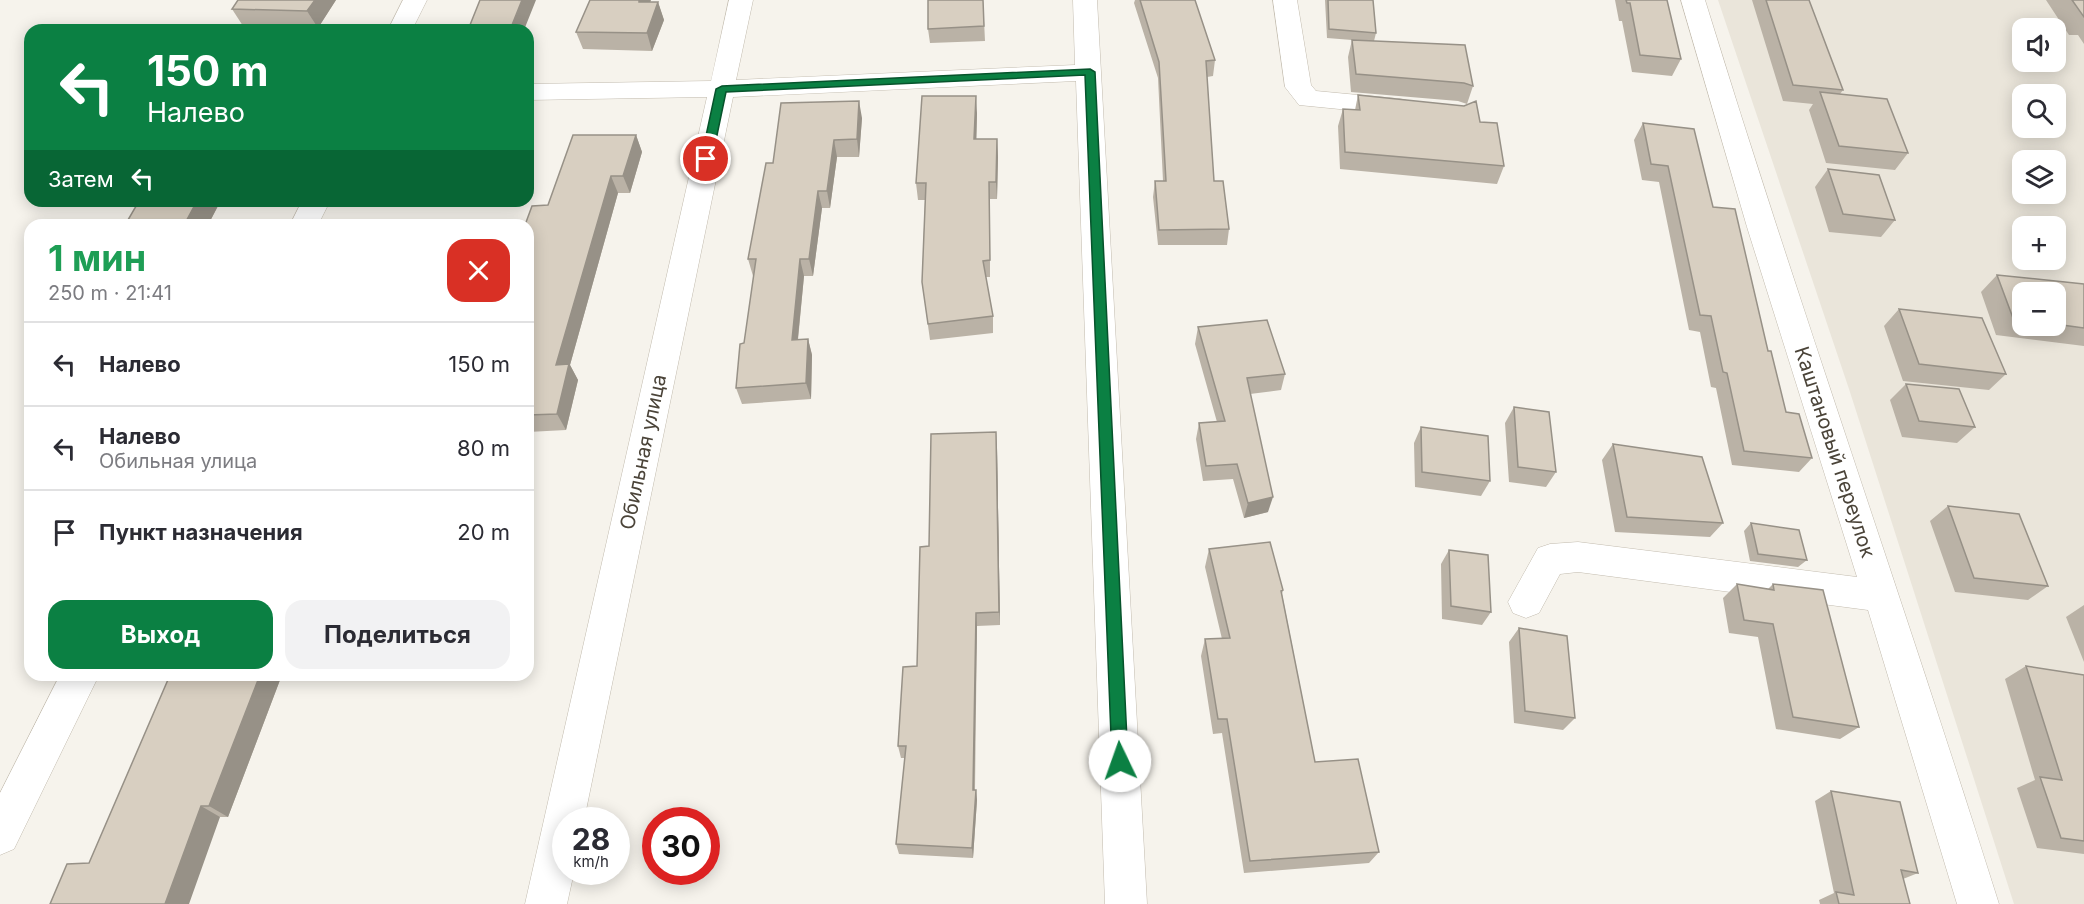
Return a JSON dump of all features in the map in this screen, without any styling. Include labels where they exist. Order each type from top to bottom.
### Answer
[{"type":"street","points":[[403,24],[415,0]]},
{"type":"street","name":"Обильная улица","points":[[546,904],[741,0]]},
{"type":"street","points":[[1085,0],[1126,904]]},
{"type":"street","points":[[1285,0],[1298,87],[1308,99],[1424,109]]},
{"type":"street","name":"Каштановый переулок","points":[[1693,0],[1734,142],[1932,751],[1978,904]]},
{"type":"street","points":[[534,92],[722,89],[1090,72]]},
{"type":"street","points":[[1526,602],[1550,559],[1578,557],[1882,596]]},
{"type":"street","points":[[0,836],[77,681]]},
{"type":"shaded area","points":[[1718,0],[2084,0],[2084,904],[2014,904],[1849,389]]},
{"type":"building","points":[[238,0],[315,0],[307,11],[232,9]]},
{"type":"building","points":[[480,0],[522,0],[512,24],[470,24]]},
{"type":"building","points":[[590,0],[658,2],[647,33],[576,32]]},
{"type":"building","points":[[928,0],[983,0],[984,26],[928,29]]},
{"type":"building","points":[[1140,0],[1195,0],[1215,60],[1206,61],[1214,181],[1223,181],[1229,229],[1159,230],[1155,181],[1166,181],[1159,62]]},
{"type":"building","points":[[1328,0],[1373,0],[1376,33],[1329,29]]},
{"type":"building","points":[[1626,0],[1667,0],[1681,59],[1640,55],[1630,3]]},
{"type":"building","points":[[1766,0],[1809,0],[1843,90],[1793,85]]},
{"type":"building","points":[[2072,0],[2084,0],[2084,17]]},
{"type":"building","points":[[1352,40],[1465,45],[1473,86],[1464,83],[1356,74]]},
{"type":"building","points":[[1820,92],[1887,99],[1908,153],[1839,146]]},
{"type":"building","points":[[1358,95],[1464,106],[1476,101],[1480,122],[1497,123],[1504,166],[1345,152],[1343,109],[1360,110]]},
{"type":"building","points":[[922,96],[976,96],[974,139],[997,139],[996,182],[989,182],[990,260],[983,261],[993,316],[928,324],[922,282],[926,183],[916,183]]},
{"type":"building","points":[[859,101],[857,139],[834,140],[827,191],[818,191],[809,259],[800,259],[792,340],[808,339],[806,383],[736,388],[740,344],[744,343],[756,259],[748,259],[766,163],[773,163],[781,103]]},
{"type":"building","points":[[1643,123],[1694,129],[1713,207],[1735,209],[1768,351],[1771,351],[1786,412],[1799,414],[1812,458],[1744,451],[1727,373],[1723,372],[1711,316],[1700,315],[1668,166],[1651,164]]},
{"type":"building","points":[[573,135],[636,135],[623,176],[611,176],[556,365],[569,364],[557,414],[534,415],[534,219],[527,219],[532,207],[548,205]]},
{"type":"building","points":[[1828,169],[1879,175],[1895,220],[1843,214]]},
{"type":"building","points":[[136,207],[194,207],[187,219],[129,219]]},
{"type":"building","points":[[1997,275],[2065,282],[2012,282],[2012,315]]},
{"type":"building","points":[[2066,282],[2084,284],[2084,328],[2066,326]]},
{"type":"building","points":[[1899,309],[1982,318],[2006,374],[1919,364]]},
{"type":"building","points":[[1267,320],[1285,374],[1247,378],[1273,497],[1248,503],[1237,464],[1206,466],[1199,423],[1225,421],[1198,327]]},
{"type":"building","points":[[1906,384],[1959,389],[1975,427],[1919,421]]},
{"type":"building","points":[[1514,407],[1549,412],[1556,472],[1518,467]]},
{"type":"building","points":[[1421,427],[1488,436],[1490,481],[1422,472]]},
{"type":"building","points":[[996,432],[999,612],[976,613],[973,790],[976,790],[972,848],[896,844],[906,746],[898,746],[903,667],[917,666],[920,547],[929,546],[931,434]]},
{"type":"building","points":[[1613,444],[1702,457],[1723,523],[1627,517]]},
{"type":"building","points":[[1948,506],[2019,514],[2048,586],[1974,578]]},
{"type":"building","points":[[1751,523],[1799,530],[1807,560],[1758,554]]},
{"type":"building","points":[[1270,542],[1283,590],[1281,591],[1315,762],[1358,759],[1379,852],[1250,861],[1227,719],[1218,719],[1205,639],[1230,638],[1209,549]]},
{"type":"building","points":[[1449,550],[1488,555],[1491,612],[1451,606]]},
{"type":"building","points":[[1737,584],[1774,590],[1773,584],[1823,590],[1859,727],[1793,717],[1773,624],[1744,620]]},
{"type":"building","points":[[1519,628],[1567,636],[1575,718],[1525,711]]},
{"type":"building","points":[[2026,666],[2084,675],[2084,841],[2061,838],[2040,777],[2062,780]]},
{"type":"building","points":[[167,681],[258,681],[209,806],[201,806],[165,904],[50,904],[67,864],[89,863]]},
{"type":"building","points":[[1831,791],[1900,802],[1918,873],[1901,870],[1910,904],[1839,904],[1836,892],[1854,895]]},
{"type":"route","points":[[706,159],[722,89],[1090,72],[1120,761]]}]
